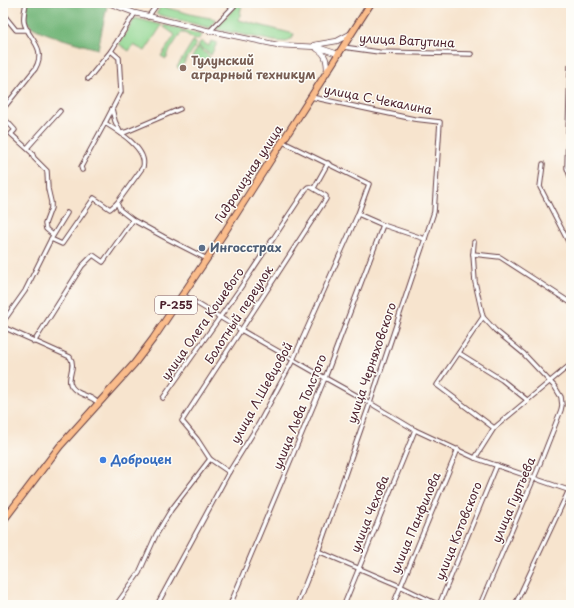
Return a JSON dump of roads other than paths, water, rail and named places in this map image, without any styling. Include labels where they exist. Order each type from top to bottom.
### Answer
[{"type":"highway","name":"Гидролизная улица","points":[[3,521],[60,446],[138,360],[207,259],[371,3]]},
{"type":"street","points":[[3,109],[38,62],[38,46],[24,21],[26,3]]},
{"type":"street","points":[[108,3],[148,17],[210,31],[278,45],[320,48],[338,54]]},
{"type":"street","points":[[148,17],[158,3]]},
{"type":"street","points":[[210,31],[237,3]]},
{"type":"street","points":[[88,79],[111,52],[135,13]]},
{"type":"street","points":[[3,14],[16,30],[28,30]]},
{"type":"street","points":[[303,46],[330,43],[352,34]]},
{"type":"street","points":[[312,47],[322,52],[324,55],[327,62],[327,72]]},
{"type":"street","name":"улица Ватутина","points":[[343,47],[379,52],[471,54]]},
{"type":"street","points":[[82,170],[81,167],[120,95],[119,58],[111,52]]},
{"type":"street","points":[[570,66],[567,168],[571,179]]},
{"type":"street","name":"улица С.Чекалина","points":[[311,97],[400,116],[440,122]]},
{"type":"street","points":[[112,108],[115,121],[121,133]]},
{"type":"street","points":[[121,133],[180,109]]},
{"type":"street","points":[[27,148],[60,111]]},
{"type":"street","points":[[3,117],[15,130],[12,134],[45,168],[47,173],[47,184],[51,208],[45,224],[46,229],[54,235]]},
{"type":"street","name":"улица Черняховского","points":[[297,605],[318,551],[370,403],[434,212],[440,122]]},
{"type":"street","points":[[51,239],[62,244],[94,198],[110,208],[117,202],[141,170],[144,163],[139,151],[128,138],[105,124]]},
{"type":"street","points":[[283,142],[328,163],[314,188]]},
{"type":"street","name":"улица Л.Шевцовой","points":[[157,605],[229,472],[258,425],[293,360],[358,214],[369,184],[328,163]]},
{"type":"street","points":[[543,164],[540,187],[571,247]]},
{"type":"street","name":"улица Олега Кошевого","points":[[163,398],[220,318],[306,188],[309,186],[314,188]]},
{"type":"street","name":"Болотный переулок","points":[[210,459],[197,439],[182,421],[326,200],[326,196],[314,188]]},
{"type":"street","points":[[117,202],[120,210],[133,220],[207,259]]},
{"type":"street","points":[[3,322],[25,291],[51,239],[67,213]]},
{"type":"street","points":[[358,214],[383,225],[425,239]]},
{"type":"street","points":[[34,342],[82,266],[93,255],[103,262],[133,220]]},
{"type":"street","name":"улица Льва Толстого","points":[[230,605],[325,378],[383,225]]},
{"type":"street","points":[[474,242],[473,254],[475,282],[483,317],[495,330],[524,353],[550,381]]},
{"type":"street","points":[[473,254],[500,257],[571,303]]},
{"type":"street","points":[[183,295],[220,318],[415,430],[475,458],[570,490],[515,605]]},
{"type":"street","points":[[483,317],[437,385],[494,428]]},
{"type":"street","points":[[3,327],[70,357],[73,364],[70,381],[72,387],[82,395],[90,397],[98,403]]},
{"type":"street","points":[[459,353],[502,380],[527,400]]},
{"type":"street","points":[[475,458],[494,428],[571,364]]},
{"type":"street","name":"улица Гуртьева","points":[[480,605],[561,410],[562,401],[559,393],[550,381]]},
{"type":"street","name":"улица Чехова","points":[[344,605],[415,430]]},
{"type":"street","name":"улица Панфилова","points":[[393,605],[458,449]]},
{"type":"street","points":[[116,605],[139,574],[156,535],[171,510],[210,459],[229,472]]},
{"type":"street","name":"улица Котовского","points":[[439,605],[497,465]]},
{"type":"street","points":[[318,551],[400,586],[439,605]]},
{"type":"place","name":"Тулунский аграрный техникум","points":[[183,68]]},
{"type":"place","name":"Ингосстрах","points":[[202,248]]},
{"type":"place","name":"Доброцен","points":[[103,460]]}]
